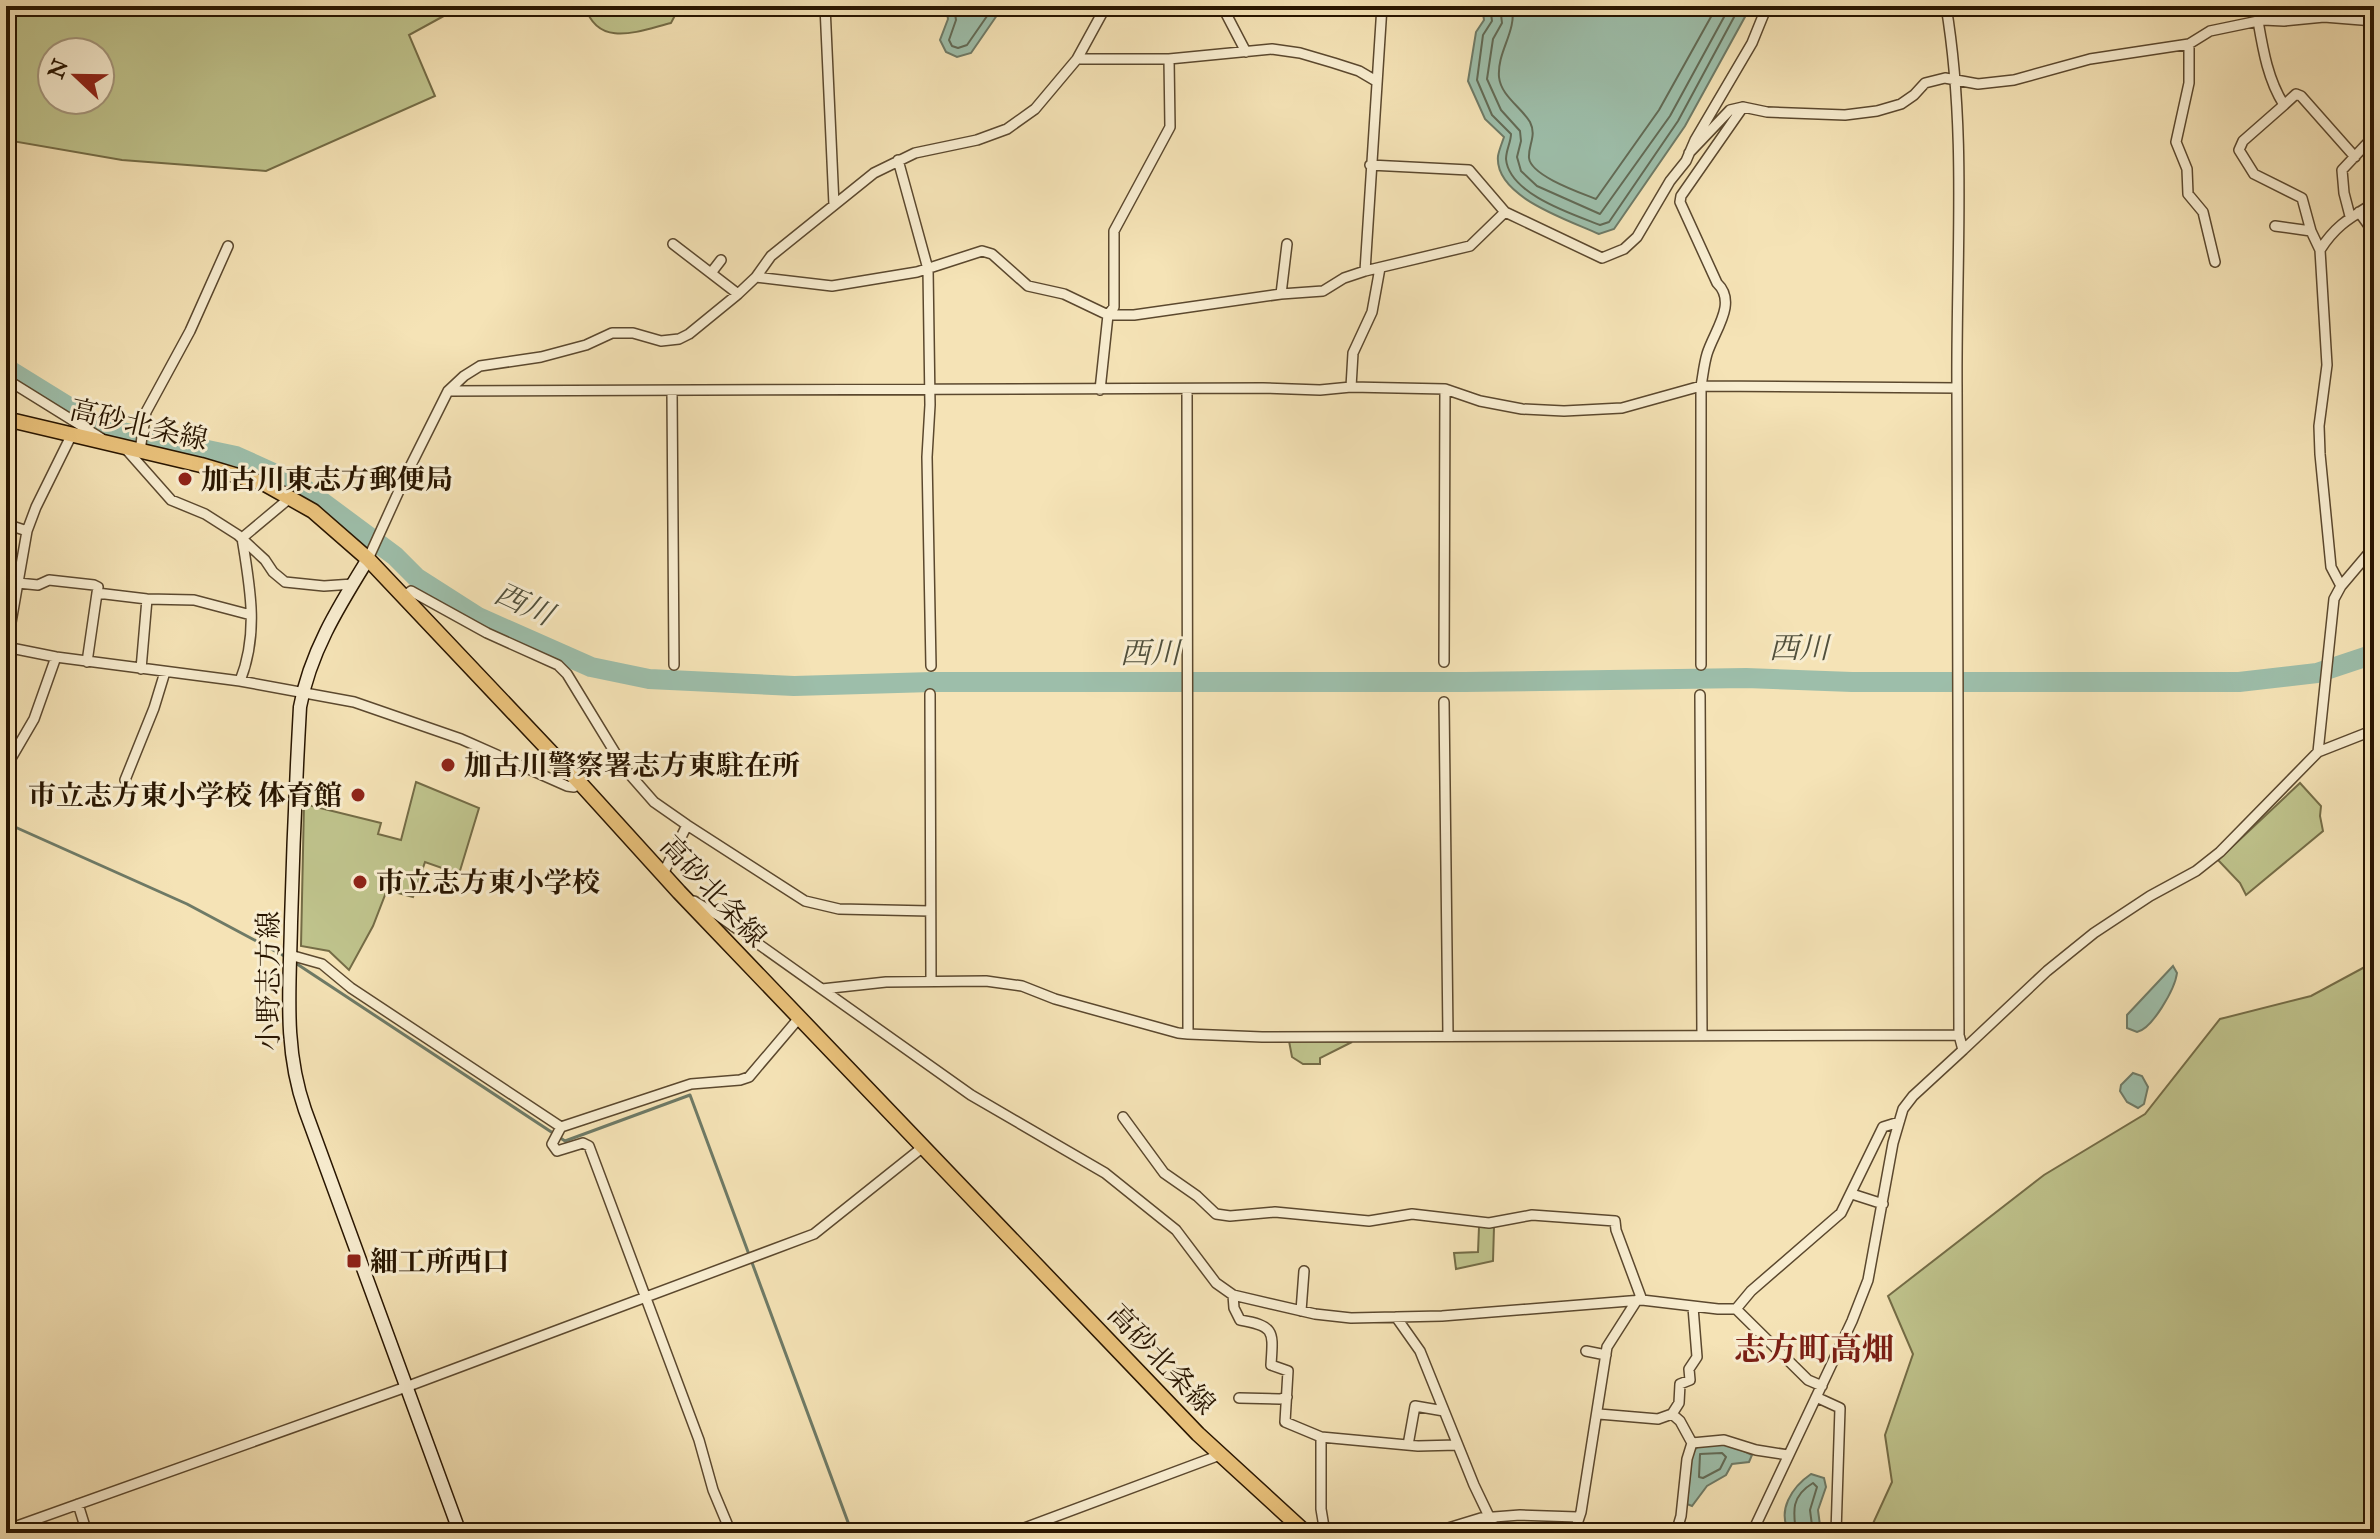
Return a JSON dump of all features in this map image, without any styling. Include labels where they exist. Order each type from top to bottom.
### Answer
[{"type":"main road","name":"高砂北条線","points":[[6,419],[140,447],[244,477],[291,497],[371,555],[403,597],[799,1018],[1220,1455],[1306,1533]]},
{"type":"main road","name":"小野志方線","points":[[371,555],[323,637],[303,691],[297,764],[290,955],[292,1063],[299,1092],[460,1533]]},
{"type":"street","points":[[825,6],[834,205]]},
{"type":"street","points":[[371,555],[448,391],[464,376],[480,366],[541,357],[586,345],[612,333],[633,333],[661,341],[679,339],[689,334],[756,277],[771,256],[874,173],[924,150],[977,140],[1007,129],[1035,109],[1077,59],[1106,6]]},
{"type":"street","points":[[1222,6],[1246,52]]},
{"type":"street","points":[[1365,271],[1382,6]]},
{"type":"street","points":[[1370,165],[1469,170],[1505,212],[1590,254],[1602,258],[1614,255],[1637,237],[1689,153],[1752,43],[1767,6]]},
{"type":"street","points":[[1946,6],[1955,78],[1960,199],[1957,388],[1959,1035],[1963,1050]]},
{"type":"street","points":[[2263,6],[2261,21],[2265,59],[2272,84],[2284,105]]},
{"type":"street","points":[[1689,153],[1730,110],[1743,107],[1767,112],[1845,115],[1877,111],[1901,104],[1925,83],[1955,78],[1978,84],[2014,80],[2090,59],[2189,44],[2210,31],[2261,21],[2324,17],[2374,21]]},
{"type":"street","points":[[2189,44],[2189,83],[2176,142],[2187,169],[2188,194],[2203,212],[2215,262]]},
{"type":"street","points":[[1077,59],[1169,59],[1272,49],[1300,53],[1359,71],[1376,81]]},
{"type":"street","points":[[1100,390],[1108,315],[1114,307],[1114,231],[1170,127],[1169,59]]},
{"type":"street","points":[[2341,586],[2331,567],[2320,454],[2319,426],[2327,365],[2320,250],[2302,198],[2254,174],[2239,150],[2243,141],[2296,94],[2355,157]]},
{"type":"street","points":[[1701,665],[1701,386],[1707,354],[1727,304],[1725,291],[1717,283],[1680,202],[1681,196],[1743,107]]},
{"type":"street","points":[[2374,136],[2342,170],[2344,193],[2355,214],[2374,233]]},
{"type":"street","points":[[898,160],[928,269],[931,666]]},
{"type":"street","points":[[2320,250],[2355,214],[2374,203]]},
{"type":"street","points":[[756,277],[832,286],[928,269],[974,253],[992,254],[1028,286],[1064,294],[1108,315],[1191,308],[1323,291],[1344,278],[1365,271],[1470,246],[1505,212]]},
{"type":"street","points":[[2275,226],[2311,231]]},
{"type":"street","points":[[673,244],[738,294]]},
{"type":"street","points":[[1281,294],[1287,244]]},
{"type":"street","points":[[140,447],[146,412],[190,331],[228,246]]},
{"type":"street","points":[[711,273],[721,260]]},
{"type":"street","points":[[1351,387],[1353,353],[1372,312],[1380,268]]},
{"type":"street","points":[[6,379],[107,442]]},
{"type":"street","points":[[448,391],[1320,390],[1351,387],[1445,389],[1480,401],[1522,409],[1564,411],[1622,408],[1701,386],[1957,388]]},
{"type":"street","points":[[1444,662],[1445,389]]},
{"type":"street","points":[[1187,390],[1188,1034]]},
{"type":"street","points":[[672,391],[674,665]]},
{"type":"street","points":[[72,434],[27,531],[6,648],[87,662],[240,681],[354,702],[411,720],[514,760],[567,786],[574,787],[580,783]]},
{"type":"street","points":[[124,446],[171,500],[205,514],[242,538],[285,582],[324,586],[353,584]]},
{"type":"street","points":[[242,538],[291,497]]},
{"type":"street","points":[[6,524],[27,531]]},
{"type":"street","points":[[240,681],[248,661],[253,606],[242,538]]},
{"type":"street","points":[[2318,752],[2334,599],[2374,547]]},
{"type":"street","points":[[18,583],[38,585],[49,580],[98,587],[87,662]]},
{"type":"street","points":[[403,597],[411,591],[487,633],[558,665],[567,674],[625,769],[654,802],[805,901],[839,909],[930,911]]},
{"type":"street","points":[[97,593],[194,600],[251,615]]},
{"type":"street","points":[[141,669],[147,599]]},
{"type":"street","points":[[6,767],[34,719],[56,657]]},
{"type":"street","points":[[125,780],[165,672]]},
{"type":"street","points":[[930,694],[931,980]]},
{"type":"street","points":[[1700,695],[1702,1035]]},
{"type":"street","points":[[1444,702],[1448,1035]]},
{"type":"street","points":[[1752,1533],[1852,1321],[1868,1280],[1899,1122],[1903,1109],[1913,1096],[2047,971],[2094,933],[2150,896],[2196,871],[2220,852],[2318,752],[2374,730]]},
{"type":"street","points":[[663,874],[687,825]]},
{"type":"street","points":[[679,892],[719,916],[971,1095],[1105,1173],[1176,1230],[1216,1283],[1233,1295],[1301,1311],[1351,1318],[1640,1300],[1736,1309],[1808,1380],[1822,1386]]},
{"type":"street","points":[[290,955],[322,964],[351,988],[561,1127]]},
{"type":"street","points":[[822,989],[931,980],[986,981],[1022,986],[1055,999],[1178,1033],[1262,1037],[1959,1035]]},
{"type":"street","points":[[731,1533],[589,1146],[583,1143],[557,1151],[552,1144],[561,1127],[691,1084],[749,1077],[799,1018]]},
{"type":"street","points":[[1123,1117],[1164,1173],[1216,1214],[1230,1216],[1275,1212],[1369,1221],[1412,1214],[1489,1223],[1532,1215],[1615,1221],[1640,1300]]},
{"type":"street","points":[[1736,1309],[1751,1291],[1841,1213],[1883,1127],[1899,1122]]},
{"type":"street","points":[[6,1530],[406,1387],[814,1234],[923,1147]]},
{"type":"street","points":[[1852,1194],[1883,1204]]},
{"type":"street","points":[[1301,1311],[1304,1271]]},
{"type":"street","points":[[1233,1295],[1234,1308],[1240,1320],[1262,1324],[1270,1330],[1271,1365],[1288,1371],[1285,1422],[1321,1437],[1408,1445],[1457,1445]]},
{"type":"street","points":[[1574,1533],[1581,1512],[1599,1414],[1607,1347],[1640,1300]]},
{"type":"street","points":[[1599,1414],[1658,1419],[1672,1414],[1679,1403],[1680,1384],[1690,1380],[1689,1369],[1697,1357],[1693,1307]]},
{"type":"street","points":[[1396,1317],[1420,1351],[1457,1445],[1497,1533]]},
{"type":"street","points":[[1586,1351],[1606,1355]]},
{"type":"street","points":[[1239,1398],[1287,1397]]},
{"type":"street","points":[[1816,1397],[1840,1408],[1836,1533]]},
{"type":"street","points":[[1408,1445],[1415,1406],[1444,1411]]},
{"type":"street","points":[[1672,1414],[1680,1421],[1692,1443],[1676,1533]]},
{"type":"street","points":[[1321,1437],[1321,1509],[1325,1533]]},
{"type":"street","points":[[1692,1443],[1724,1440],[1756,1450],[1788,1455]]},
{"type":"street","points":[[1011,1533],[1220,1455]]},
{"type":"street","points":[[78,1504],[87,1533]]},
{"type":"street","points":[[1432,1533],[1488,1517],[1577,1517]]},
{"type":"street","points":[[1342,1533],[1372,1529],[1394,1533]]},
{"type":"green space","points":[[6,6],[462,6],[409,35],[435,96],[266,171],[122,160],[6,140]]},
{"type":"green space","points":[[585,6],[680,6],[671,23],[621,34],[599,28]]},
{"type":"green space","name":"市立志方東小学校","points":[[416,782],[479,808],[459,874],[425,862],[413,897],[387,890],[373,926],[349,970],[329,951],[301,946],[304,804],[381,823],[378,834],[401,840]]},
{"type":"green space","points":[[2300,783],[2321,806],[2323,831],[2246,895],[2240,883],[2218,860]]},
{"type":"green space","points":[[2374,962],[2374,1533],[1875,1533],[1870,1530],[1892,1482],[1885,1435],[1913,1354],[1888,1296],[2044,1175],[2145,1114],[2220,1019],[2311,996]]},
{"type":"green space","points":[[1289,1041],[1352,1042],[1320,1058],[1320,1064],[1303,1064],[1292,1057]]},
{"type":"green space","points":[[1479,1227],[1494,1227],[1493,1261],[1456,1269],[1454,1253],[1478,1252]]},
{"type":"water","points":[[946,6],[1002,8],[971,53],[957,57],[946,52],[940,40],[948,19]]},
{"type":"water","points":[[1482,6],[1749,6],[1685,126],[1614,229],[1599,234],[1553,214],[1520,195],[1500,171],[1498,156],[1504,137],[1485,119],[1468,81],[1476,32],[1484,20]]},
{"type":"water","points":[[2173,966],[2177,973],[2175,980],[2156,1016],[2137,1032],[2127,1028],[2127,1015]]},
{"type":"water","points":[[2133,1073],[2142,1076],[2148,1087],[2144,1104],[2138,1108],[2127,1102],[2120,1091],[2121,1085]]},
{"type":"water","points":[[1708,1444],[1729,1444],[1752,1455],[1749,1462],[1732,1464],[1726,1475],[1707,1486],[1692,1506],[1687,1504],[1692,1454],[1698,1447]]},
{"type":"water","points":[[1811,1474],[1824,1478],[1826,1487],[1818,1510],[1821,1533],[1790,1533],[1785,1508],[1792,1493]]},
{"type":"waterway","name":"西川","points":[[6,368],[103,428],[236,456],[298,484],[395,556],[417,578],[478,617],[591,667],[649,679],[794,686],[932,682],[1465,682],[1746,678],[1852,682],[2239,682],[2317,673],[2374,654]]},
{"type":"waterway","points":[[6,823],[187,904],[288,958]]},
{"type":"waterway","points":[[294,962],[565,1141],[690,1095],[852,1533]]},
{"type":"place","name":"加古川東志方郵便局","points":[[185,479]]},
{"type":"place","name":"加古川警察署志方東駐在所","points":[[448,765]]},
{"type":"place","name":"市立志方東小学校 体育館","points":[[358,795]]},
{"type":"place","name":"市立志方東小学校","points":[[360,882]]},
{"type":"place","name":"細工所西口","points":[[354,1261]]},
{"type":"district","name":"志方町高畑","points":[[1814,1349]]}]
